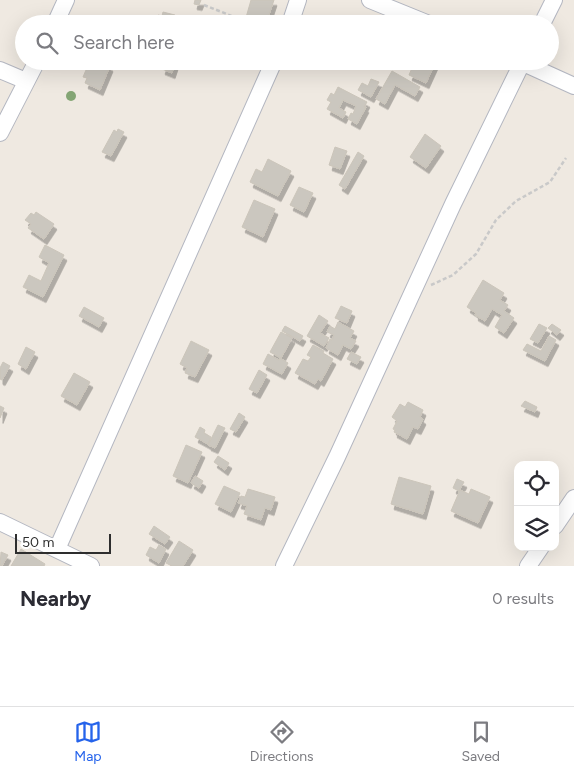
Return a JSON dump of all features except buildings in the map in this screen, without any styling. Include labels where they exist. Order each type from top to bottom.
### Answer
[{"type":"street","points":[[59,15],[66,0]]},
{"type":"street","points":[[293,15],[298,0]]},
{"type":"street","points":[[370,0],[407,15]]},
{"type":"street","points":[[546,15],[554,0]]},
{"type":"street","points":[[0,70],[26,82]]},
{"type":"street","points":[[0,133],[32,70]]},
{"type":"street","points":[[56,549],[270,70]]},
{"type":"street","points":[[284,566],[337,457],[453,204],[518,70]]},
{"type":"street","points":[[539,70],[574,86]]},
{"type":"street","points":[[559,520],[574,498]]},
{"type":"street","points":[[0,522],[91,566]]},
{"type":"street","points":[[528,566],[538,551]]},
{"type":"path","points":[[204,5],[229,15]]},
{"type":"path","points":[[412,294],[453,275],[476,254],[496,220],[516,201],[550,182],[566,158]]}]
